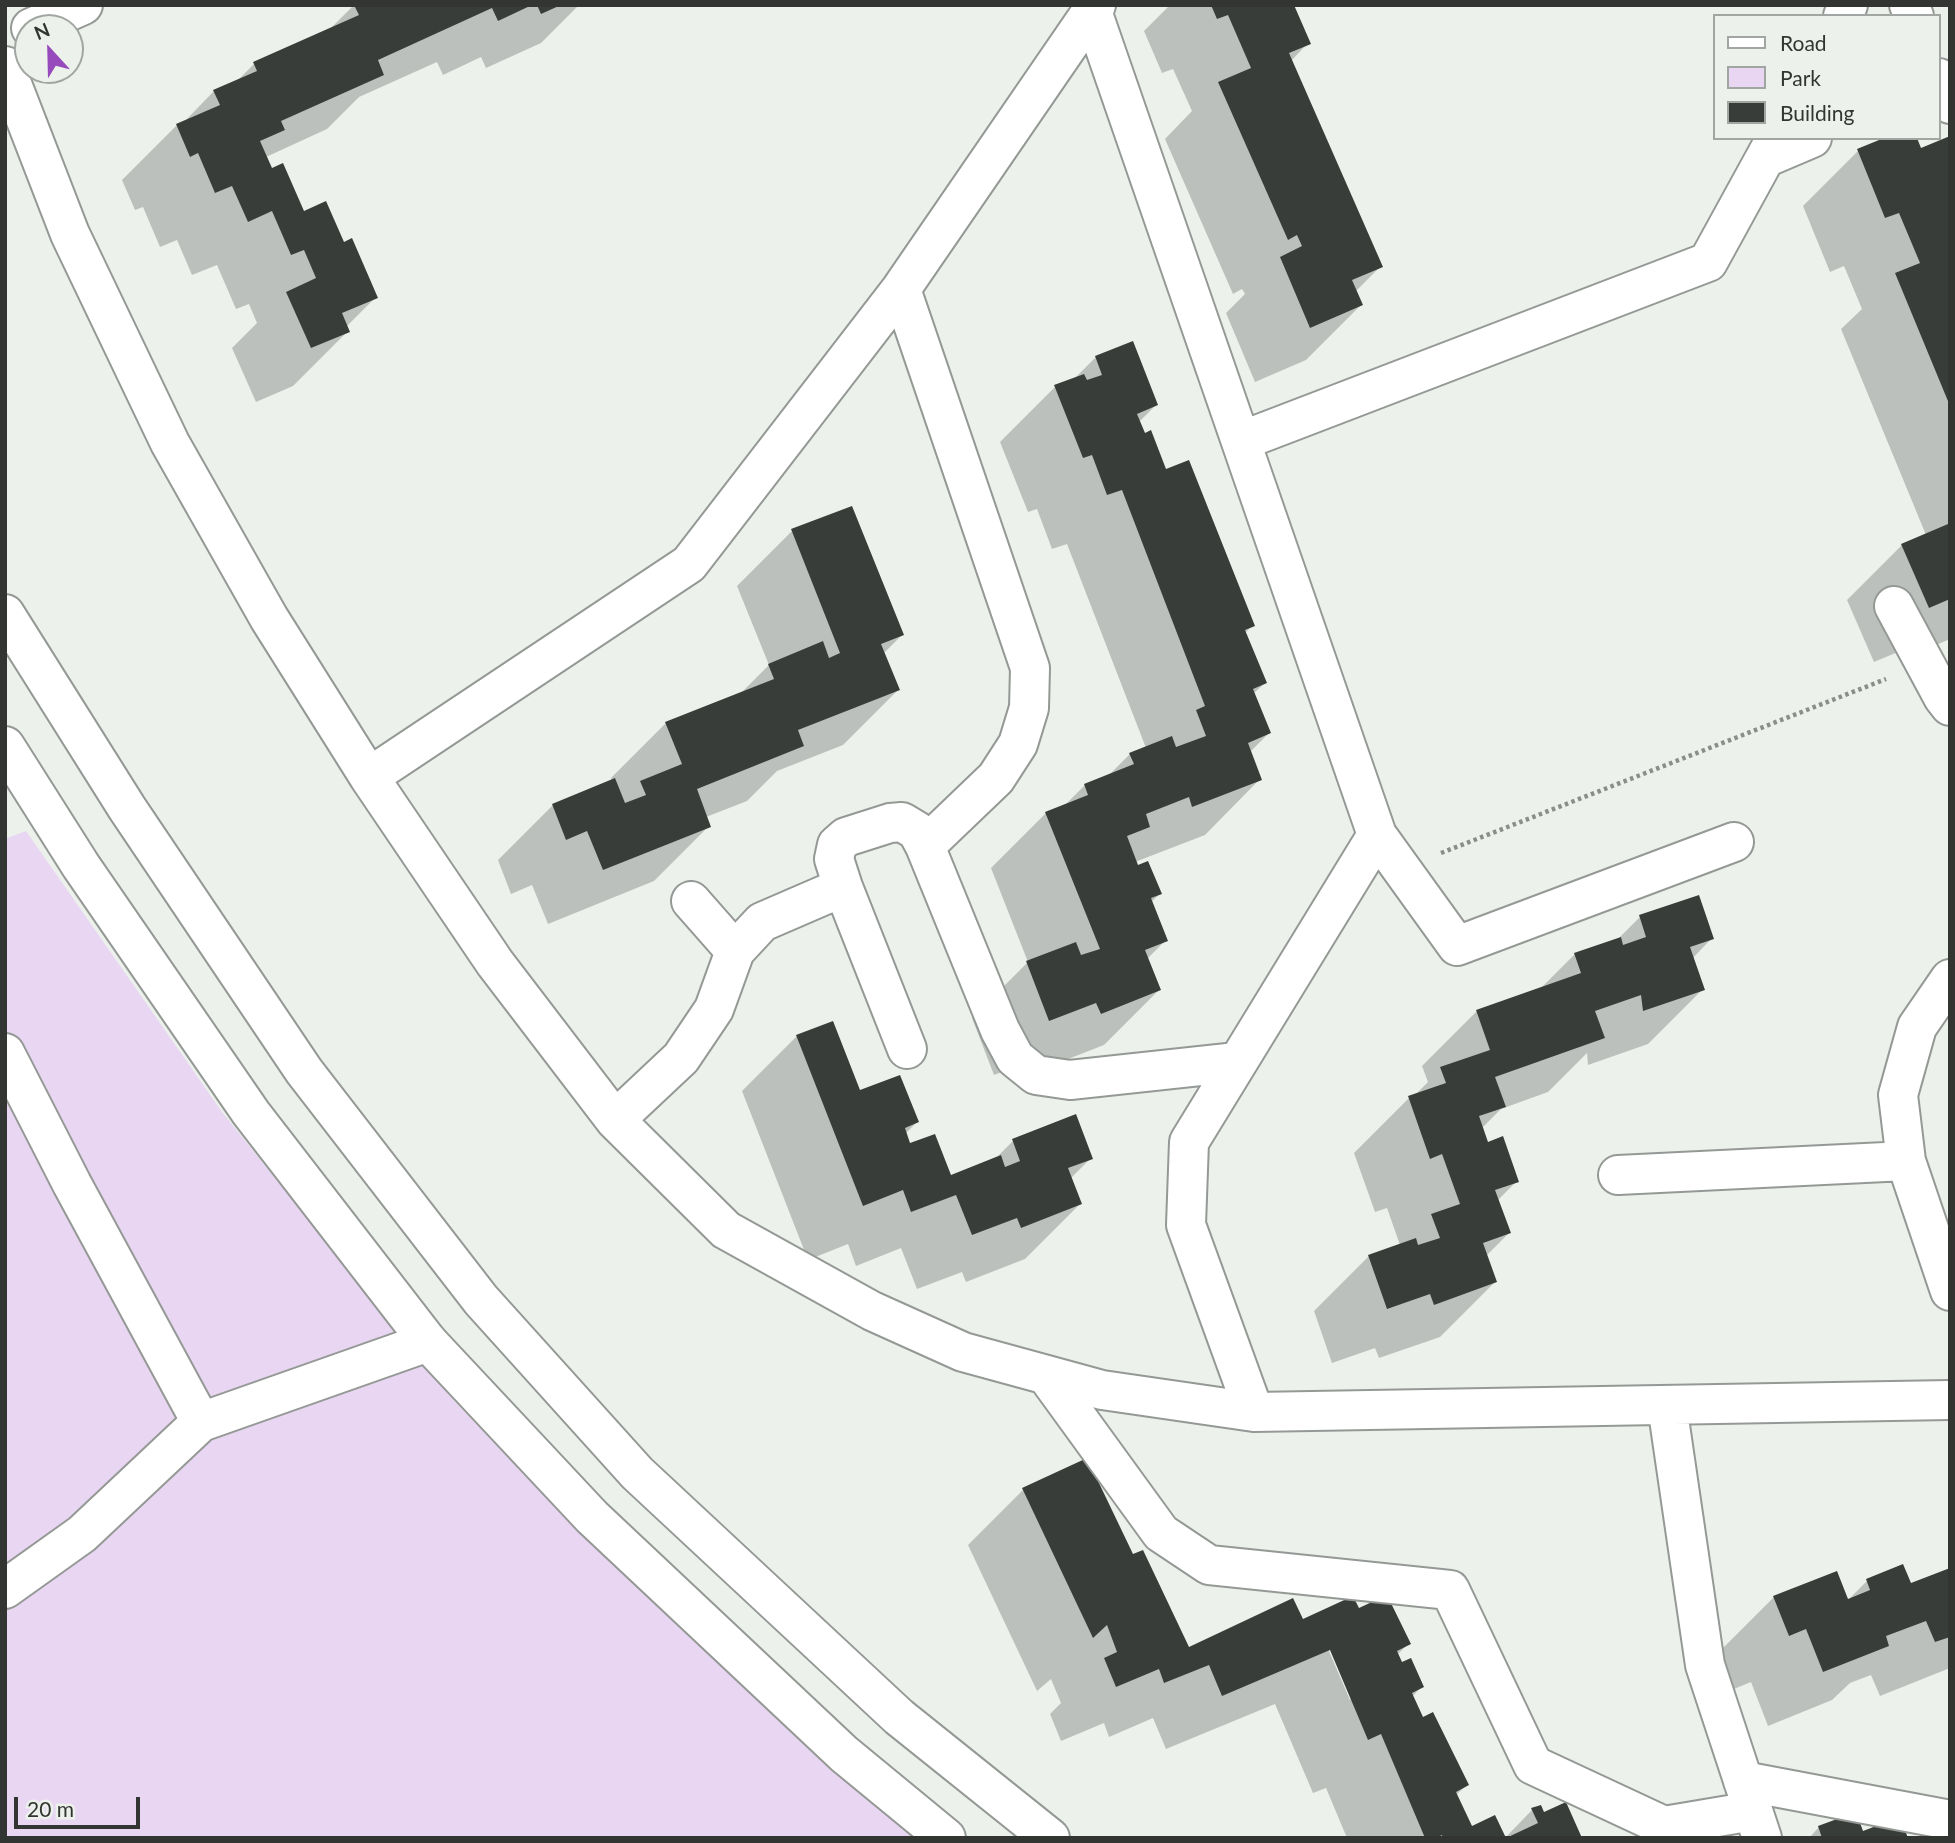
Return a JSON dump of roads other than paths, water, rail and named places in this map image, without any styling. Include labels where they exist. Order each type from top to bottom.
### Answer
[{"type":"street","points":[[5,25],[15,5]]},
{"type":"street","points":[[62,14],[82,5]]},
{"type":"street","points":[[369,777],[689,564],[901,289],[1094,8]]},
{"type":"street","points":[[1094,8],[1377,835],[1457,946],[1734,842]]},
{"type":"street","points":[[5,66],[70,233],[170,443],[269,618],[369,777],[495,963],[615,1120],[726,1230],[883,1316],[963,1352],[1102,1390],[1254,1412],[1950,1400]]},
{"type":"street","points":[[1241,441],[1708,262],[1770,148],[1804,140]]},
{"type":"street","points":[[901,289],[1030,668],[1029,708],[1018,744],[996,778],[925,846]]},
{"type":"street","points":[[1894,606],[1937,659],[1950,706]]},
{"type":"street","points":[[5,614],[127,808],[304,1071],[481,1300],[647,1482],[899,1717],[1050,1838]]},
{"type":"street","points":[[5,746],[80,866],[251,1113],[428,1342],[592,1517],[844,1754],[946,1838]]},
{"type":"street","points":[[907,1049],[834,859],[837,845],[846,838],[890,823],[902,822],[917,831],[925,846],[1000,1030],[1016,1058],[1036,1075],[1070,1080],[1237,1062]]},
{"type":"street","points":[[1254,1412],[1186,1225],[1189,1142],[1377,835]]},
{"type":"street","points":[[615,1120],[681,1058],[714,1009],[736,951],[762,922],[843,887]]},
{"type":"street","points":[[691,901],[736,951]]},
{"type":"street","points":[[1950,979],[1917,1027],[1898,1094],[1906,1161],[1950,1291]]},
{"type":"street","points":[[5,1053],[201,1422]]},
{"type":"street","points":[[1618,1175],[1906,1161]]},
{"type":"street","points":[[5,1589],[82,1534],[201,1422],[428,1342]]},
{"type":"street","points":[[1048,1376],[1161,1533],[1209,1565],[1450,1590],[1533,1765],[1631,1825],[1664,1826],[1753,1810],[1950,1820]]},
{"type":"street","points":[[1667,1405],[1706,1665],[1753,1810]]}]
